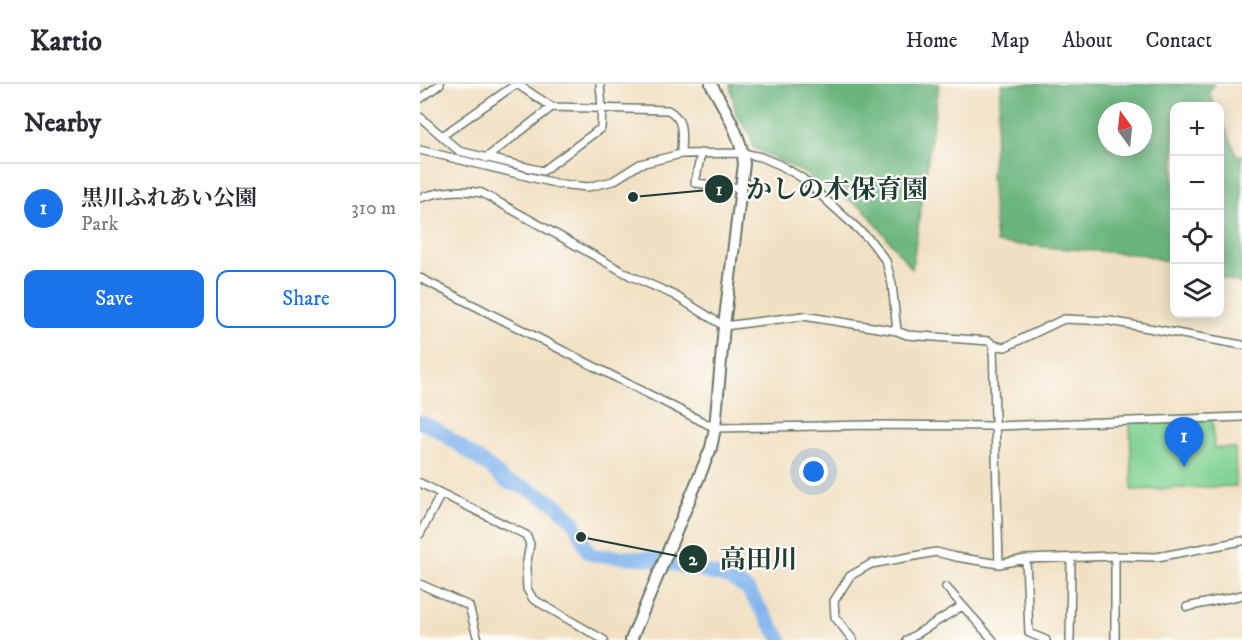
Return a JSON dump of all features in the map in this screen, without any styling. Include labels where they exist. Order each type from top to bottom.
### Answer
[{"type":"street","points":[[420,99],[440,84]]},
{"type":"street","points":[[442,136],[516,84],[552,107],[668,110],[677,114],[681,123],[681,154]]},
{"type":"street","points":[[420,117],[459,151],[543,171],[600,128],[602,107],[600,84]]},
{"type":"street","points":[[631,640],[711,448],[716,428],[724,326],[744,164],[743,153],[711,84]]},
{"type":"street","points":[[486,158],[552,107]]},
{"type":"street","points":[[420,150],[559,184],[588,187],[613,181],[640,164],[681,154],[743,153],[780,165],[802,178],[870,240],[886,261],[892,284],[897,331]]},
{"type":"street","points":[[701,153],[695,183],[741,188]]},
{"type":"street","points":[[420,198],[455,191],[482,193],[629,275],[674,295],[724,326],[803,316],[907,334],[989,341],[993,345],[1005,346],[1064,319],[1110,321],[1242,345]]},
{"type":"street","points":[[420,278],[716,428],[996,426],[1242,417]]},
{"type":"street","points":[[993,345],[999,564]]},
{"type":"street","points":[[420,483],[526,535],[530,544],[526,567],[527,589],[532,599],[604,640]]},
{"type":"street","points":[[420,534],[441,494]]},
{"type":"street","points":[[853,640],[835,616],[834,601],[850,576],[871,564],[936,552],[956,558],[999,564],[1026,559],[1157,557],[1242,541]]},
{"type":"street","points":[[1115,556],[1115,640]]},
{"type":"street","points":[[1070,640],[1071,558]]},
{"type":"street","points":[[1026,559],[1029,633],[1046,640]]},
{"type":"street","points":[[420,584],[469,606],[478,640]]},
{"type":"street","points":[[946,588],[993,640]]},
{"type":"street","points":[[1187,607],[1242,595]]},
{"type":"street","points":[[907,640],[962,606]]},
{"type":"green space","points":[[730,84],[939,84],[912,269],[864,209],[802,172],[752,147],[751,135],[736,114]]},
{"type":"green space","points":[[1002,84],[1214,84],[1209,92],[1213,102],[1170,102],[1170,263],[1145,255],[996,243],[991,173]]},
{"type":"green space","points":[[1224,124],[1237,155],[1242,155],[1242,284],[1224,278]]},
{"type":"green space","points":[[1213,419],[1214,448],[1235,448],[1236,486],[1132,490],[1130,421]]},
{"type":"waterway","points":[[420,422],[438,430],[492,469],[506,482],[527,488],[557,505],[574,522],[588,552],[594,555],[652,559],[730,578],[748,590],[781,640]]},
{"type":"place","name":"かしの木保育園","points":[[633,197]]},
{"type":"place","name":"黒川ふれあい公園","points":[[1184,467]]},
{"type":"place","name":"高田川","points":[[581,537]]}]
